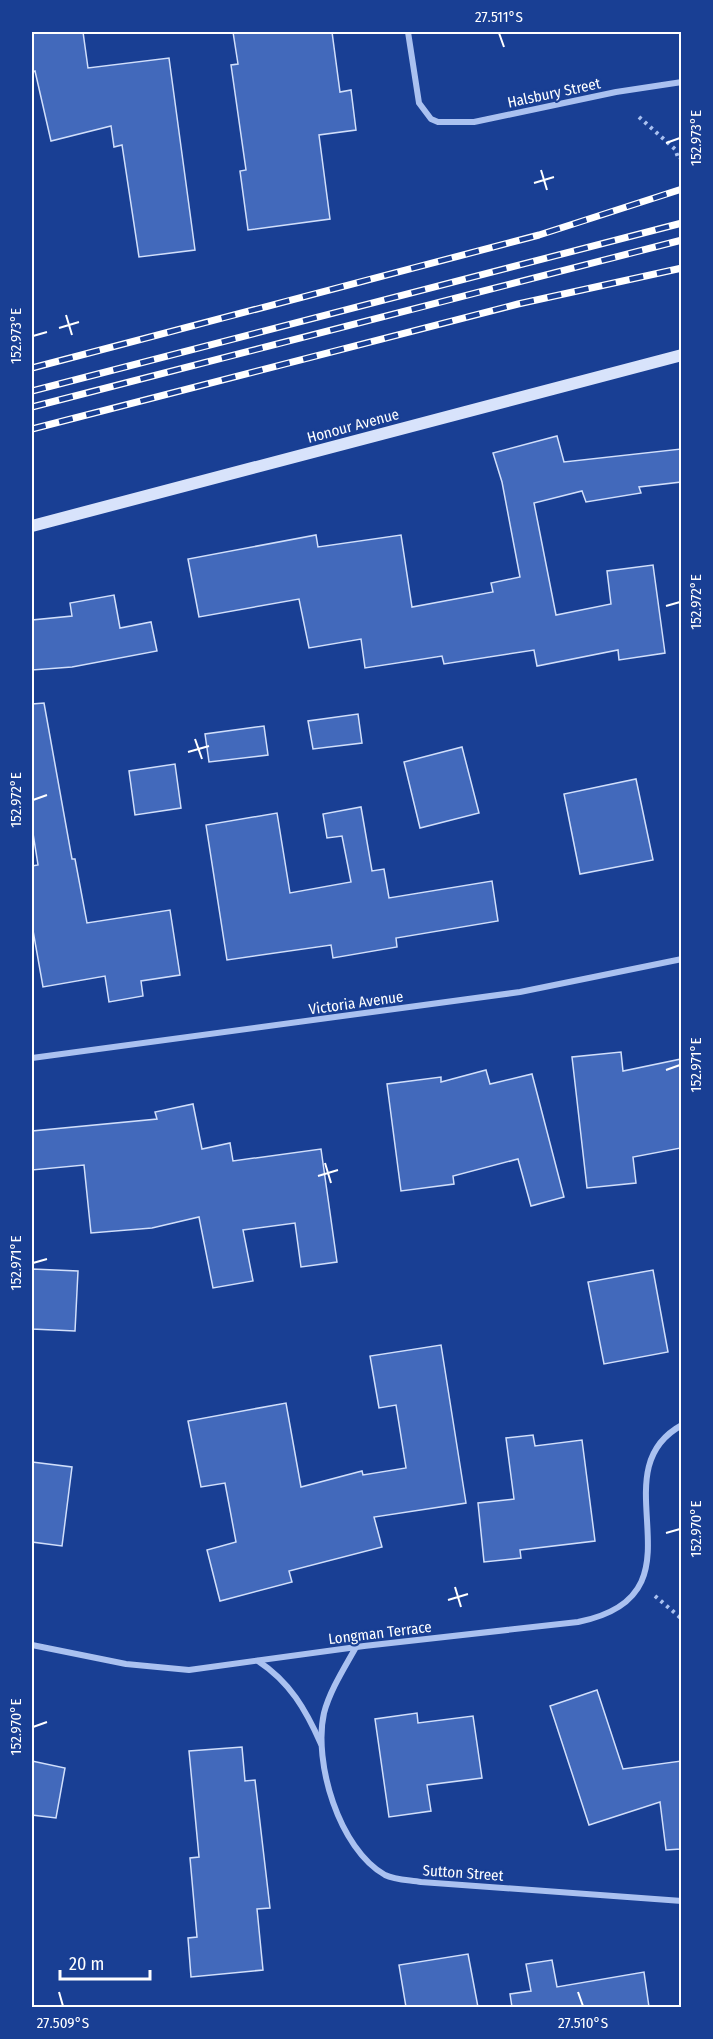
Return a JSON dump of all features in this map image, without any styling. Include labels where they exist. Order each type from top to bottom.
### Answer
[{"type":"main road","name":"Honour Avenue","points":[[32,526],[681,355]]},
{"type":"street","name":"Halsbury Street","points":[[408,32],[419,103],[431,119],[462,124],[616,92],[681,82]]},
{"type":"street","name":"Victoria Avenue","points":[[32,1058],[496,995],[681,959]]},
{"type":"street","points":[[655,1515],[651,1478],[653,1460],[663,1439],[681,1425]]},
{"type":"street","name":"Longman Terrace","points":[[32,1645],[157,1669],[206,1669],[357,1647],[591,1619],[624,1610],[648,1590]]},
{"type":"street","name":"Sutton Street","points":[[323,1753],[322,1728],[327,1704],[357,1647]]},
{"type":"street","name":"Sutton Street","points":[[258,1662],[287,1686],[301,1702],[314,1727],[323,1753],[335,1811],[357,1847],[386,1875],[421,1882],[681,1901]]},
{"type":"path","points":[[639,117],[675,149],[679,160],[681,159]]},
{"type":"path","points":[[648,1590],[681,1619]]},
{"type":"building","points":[[32,32],[83,32],[88,68],[169,58],[195,250],[139,257],[122,145],[114,147],[111,126],[51,141],[35,71],[32,72]]},
{"type":"building","points":[[233,32],[332,32],[340,92],[351,90],[356,130],[319,135],[330,219],[248,230],[240,171],[246,170],[231,65],[238,64]]},
{"type":"building","points":[[557,436],[564,462],[681,449],[681,482],[639,487],[641,493],[586,502],[582,491],[534,503],[556,615],[611,604],[607,571],[653,565],[665,653],[619,660],[618,650],[537,666],[534,650],[444,664],[442,656],[365,668],[361,639],[309,648],[299,599],[199,617],[188,559],[316,535],[318,547],[401,535],[412,607],[493,592],[491,583],[520,577],[502,482],[493,453]]},
{"type":"building","points":[[114,595],[120,628],[151,622],[157,651],[72,667],[32,670],[32,620],[72,616],[70,603]]},
{"type":"building","points":[[44,703],[72,859],[75,859],[87,923],[170,910],[180,975],[141,981],[143,996],[109,1002],[105,976],[43,987],[32,925],[32,866],[38,865],[32,827],[32,704]]},
{"type":"building","points":[[358,714],[362,743],[313,749],[308,721]]},
{"type":"building","points":[[264,726],[268,755],[209,762],[205,734]]},
{"type":"building","points":[[462,747],[479,813],[420,828],[404,762]]},
{"type":"building","points":[[175,764],[181,808],[135,815],[129,771]]},
{"type":"building","points":[[636,779],[653,860],[580,874],[564,794]]},
{"type":"building","points":[[361,807],[372,871],[384,869],[389,898],[492,881],[498,921],[396,938],[397,947],[333,958],[331,945],[227,960],[206,825],[277,813],[290,893],[351,882],[342,836],[327,838],[323,814]]},
{"type":"building","points":[[621,1052],[623,1071],[681,1059],[681,1148],[633,1157],[636,1183],[587,1188],[572,1057]]},
{"type":"building","points":[[486,1070],[490,1084],[532,1074],[564,1197],[531,1206],[518,1159],[453,1176],[454,1184],[401,1191],[387,1084],[441,1077],[441,1082]]},
{"type":"building","points":[[193,1104],[202,1149],[230,1143],[233,1161],[321,1149],[337,1262],[301,1267],[295,1223],[243,1230],[253,1281],[213,1288],[199,1217],[152,1228],[91,1233],[84,1165],[32,1170],[32,1131],[157,1119],[155,1112]]},
{"type":"building","points":[[32,1269],[78,1271],[75,1331],[32,1329]]},
{"type":"building","points":[[653,1270],[668,1352],[604,1364],[588,1282]]},
{"type":"building","points":[[441,1345],[466,1503],[374,1517],[382,1547],[289,1571],[292,1582],[220,1601],[207,1550],[236,1542],[225,1483],[201,1487],[188,1421],[286,1403],[301,1487],[362,1471],[363,1475],[406,1468],[396,1405],[379,1408],[370,1356]]},
{"type":"building","points":[[533,1435],[535,1446],[582,1440],[595,1541],[520,1550],[521,1558],[484,1562],[478,1503],[514,1499],[506,1438]]},
{"type":"building","points":[[32,1462],[72,1467],[62,1546],[32,1542]]},
{"type":"building","points":[[597,1690],[623,1769],[681,1761],[681,1849],[666,1850],[660,1802],[589,1825],[550,1706]]},
{"type":"building","points":[[417,1713],[418,1723],[473,1716],[482,1778],[427,1785],[431,1811],[389,1817],[375,1719]]},
{"type":"building","points":[[242,1747],[245,1781],[255,1780],[270,1908],[257,1909],[263,1970],[191,1977],[188,1938],[197,1937],[190,1858],[199,1857],[189,1751]]},
{"type":"building","points":[[32,1761],[65,1768],[56,1818],[32,1815]]},
{"type":"building","points":[[468,1954],[478,2007],[406,2007],[399,1965]]},
{"type":"building","points":[[552,1960],[557,1987],[644,1972],[649,2007],[512,2007],[510,1994],[531,1991],[526,1964]]},
{"type":"railway","points":[[32,368],[539,235],[682,189]]},
{"type":"railway","points":[[32,391],[682,223]]},
{"type":"railway","points":[[32,407],[682,240]]},
{"type":"railway","points":[[32,429],[518,304],[682,268]]}]
